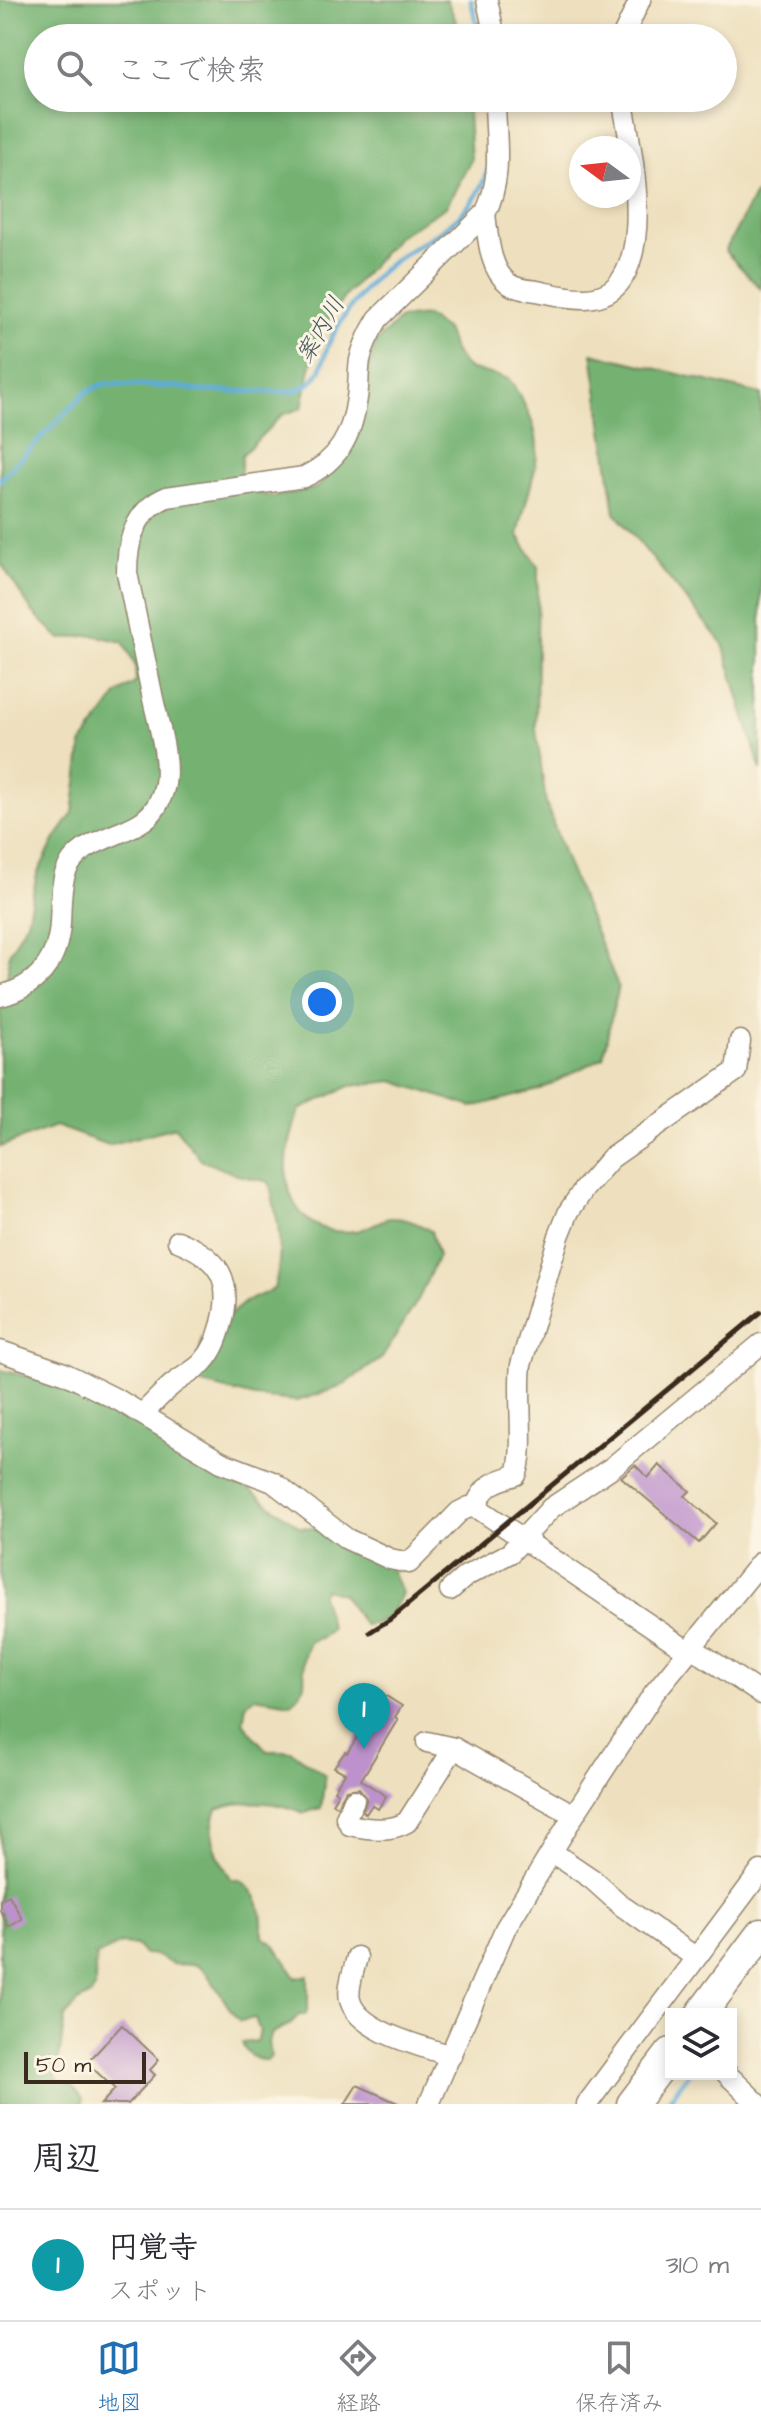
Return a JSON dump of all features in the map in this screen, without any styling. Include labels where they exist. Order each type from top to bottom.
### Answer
[{"type":"main road","points":[[706,2008],[761,1934]]},
{"type":"main road","points":[[632,2104],[665,2061]]},
{"type":"street","points":[[487,0],[492,24]]},
{"type":"street","points":[[629,24],[640,0]]},
{"type":"street","points":[[0,996],[18,992],[36,981],[48,967],[58,945],[60,898],[65,873],[72,861],[101,840],[143,821],[161,799],[166,767],[127,573],[131,537],[143,513],[152,503],[167,497],[304,477],[323,468],[338,452],[349,431],[357,399],[364,345],[378,319],[485,214],[493,198],[499,169],[496,112]]},
{"type":"street","points":[[485,214],[491,254],[508,284],[575,299],[595,297],[615,287],[626,272],[636,235],[634,167],[624,112]]},
{"type":"street","points":[[0,1351],[64,1373],[142,1414],[221,1462],[273,1482],[347,1539],[403,1563],[413,1560],[459,1512],[475,1507],[481,1493],[495,1481],[516,1475],[518,1471],[521,1458],[518,1386],[521,1365],[569,1211],[611,1158],[736,1071],[740,1041]]},
{"type":"street","points":[[142,1414],[212,1351],[227,1302],[226,1288],[215,1263],[205,1254],[178,1241]]},
{"type":"street","points":[[450,1590],[466,1576],[501,1559],[524,1540],[551,1508],[611,1468],[761,1344]]},
{"type":"street","points":[[475,1507],[761,1694]]},
{"type":"street","points":[[429,2104],[505,1929],[574,1815],[654,1693],[690,1649],[754,1586],[761,1562]]},
{"type":"street","points":[[427,1742],[454,1748],[574,1815]]},
{"type":"street","points":[[354,1800],[346,1817],[350,1825],[363,1828],[400,1826],[407,1822],[454,1748]]},
{"type":"street","points":[[552,1852],[695,1957]]},
{"type":"street","points":[[587,2104],[761,1871]]},
{"type":"street","points":[[357,1957],[350,1993],[351,2002],[364,2022],[451,2056]]},
{"type":"street","points":[[733,2080],[758,2104]]},
{"type":"green space","points":[[0,0],[447,0],[457,24],[24,24],[24,112],[468,112],[471,160],[446,207],[398,236],[345,296],[323,328],[310,368],[302,408],[282,415],[242,455],[240,477],[257,493],[274,497],[317,488],[345,458],[356,431],[362,389],[376,342],[400,319],[426,316],[446,330],[455,353],[467,368],[509,379],[532,422],[536,440],[534,472],[518,535],[538,567],[536,729],[546,803],[568,866],[618,986],[603,1057],[539,1090],[472,1107],[393,1081],[350,1086],[299,1110],[289,1147],[287,1169],[288,1185],[300,1211],[322,1228],[337,1231],[359,1230],[390,1218],[412,1222],[431,1231],[438,1256],[419,1298],[382,1358],[340,1387],[297,1401],[255,1397],[195,1382],[202,1338],[245,1302],[274,1289],[280,1248],[269,1182],[235,1174],[201,1160],[175,1127],[108,1145],[55,1126],[0,1147],[0,983],[7,981],[9,954],[27,921],[37,874],[56,837],[73,813],[82,744],[118,694],[136,682],[135,665],[123,642],[93,635],[60,639],[32,611],[0,562]]},
{"type":"green space","points":[[761,193],[761,289],[725,251],[755,194]]},
{"type":"green space","points":[[592,353],[761,394],[761,771],[723,644],[615,513]]},
{"type":"green space","points":[[0,1370],[85,1390],[175,1442],[195,1466],[213,1477],[250,1490],[300,1527],[314,1528],[389,1564],[402,1593],[389,1615],[378,1622],[364,1625],[342,1594],[325,1589],[321,1595],[331,1629],[322,1637],[310,1641],[305,1651],[304,1680],[299,1695],[291,1703],[254,1697],[246,1704],[243,1723],[267,1751],[291,1751],[325,1775],[321,1808],[304,1813],[272,1804],[238,1804],[217,1809],[214,1819],[213,1837],[218,1854],[232,1880],[241,1880],[257,1899],[263,1937],[275,1945],[296,1978],[308,1975],[305,2015],[299,2015],[291,2024],[272,2033],[268,2060],[252,2056],[242,2043],[256,2041],[260,2032],[255,2018],[240,2021],[199,1967],[173,1964],[144,1954],[136,1945],[120,1944],[96,1956],[95,1988],[65,2017],[56,2079],[73,2086],[83,2099],[82,2104],[0,2104]]},
{"type":"building","points":[[635,1465],[648,1478],[659,1465],[690,1491],[685,1496],[716,1523],[699,1543],[621,1477]]},
{"type":"building","points":[[372,1687],[402,1706],[395,1717],[398,1719],[361,1780],[386,1796],[378,1809],[372,1805],[366,1814],[363,1811],[367,1798],[359,1788],[346,1790],[337,1806],[332,1803],[338,1793],[334,1790],[345,1773],[334,1767],[364,1727],[352,1719]]},
{"type":"building","points":[[9,1895],[22,1919],[9,1927],[0,1910],[0,1900]]},
{"type":"building","points":[[122,2025],[159,2060],[150,2070],[155,2075],[128,2104],[101,2104],[115,2089],[87,2063]]},
{"type":"building","points":[[357,2085],[400,2104],[345,2104]]},
{"type":"waterway","name":"案内川","points":[[471,0],[477,24]]},
{"type":"waterway","name":"案内川","points":[[0,480],[85,393],[103,384],[179,387],[200,391],[290,392],[308,384],[319,373],[327,347],[365,289],[387,267],[437,234],[466,209],[479,192],[488,170]]},
{"type":"waterway","points":[[666,2104],[684,2080]]},
{"type":"railway","points":[[370,1632],[389,1620],[761,1312]]},
{"type":"place","name":"円覚寺","points":[[364,1749]]}]
